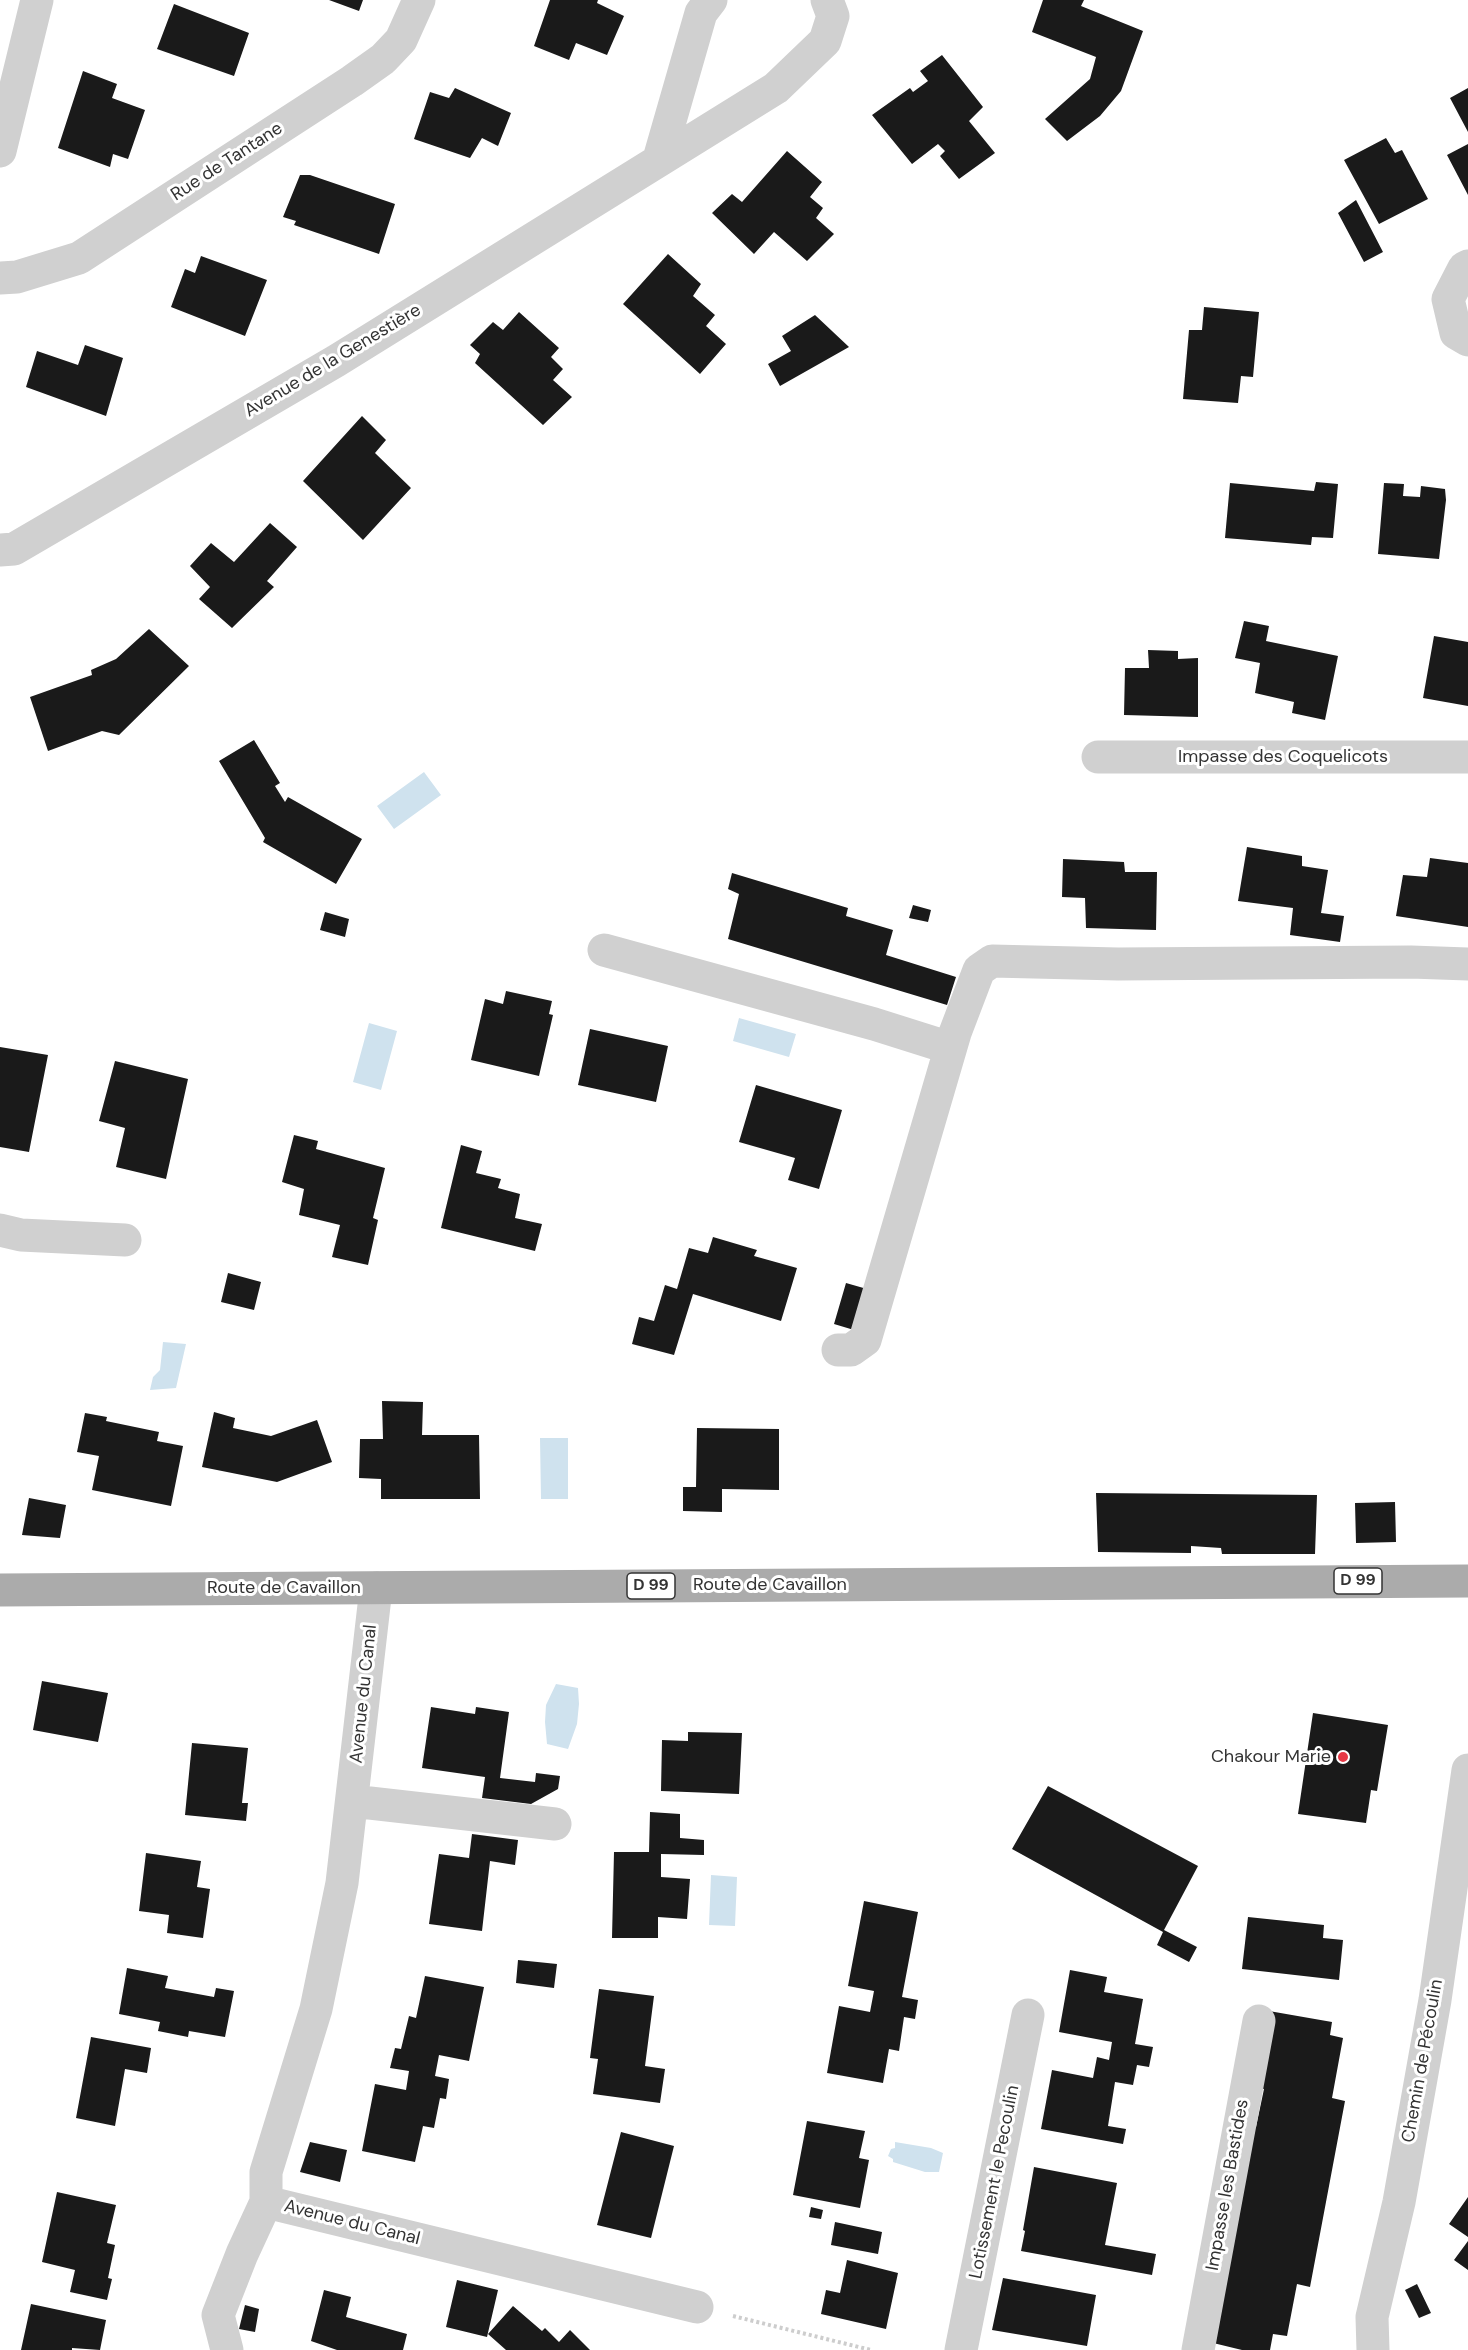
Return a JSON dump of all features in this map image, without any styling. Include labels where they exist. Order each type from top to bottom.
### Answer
[{"type":"main road","name":"Route de Cavaillon","points":[[0,1590],[1468,1581]]},
{"type":"street","points":[[0,151],[38,0]]},
{"type":"street","name":"Rue de Tantane","points":[[0,278],[17,277],[79,258],[352,81],[383,59],[401,40],[419,0]]},
{"type":"street","points":[[659,159],[701,13],[711,0]]},
{"type":"street","name":"Avenue de la Genestière","points":[[0,550],[14,549],[336,361],[776,88],[825,41],[833,16],[827,0]]},
{"type":"street","points":[[1468,266],[1464,268],[1448,299],[1456,333],[1468,340]]},
{"type":"street","name":"Impasse des Coquelicots","points":[[1098,757],[1468,757]]},
{"type":"street","points":[[604,950],[862,1021],[950,1048]]},
{"type":"street","points":[[838,1350],[851,1350],[865,1340],[950,1048],[979,970],[992,961],[1118,964],[1400,962],[1468,964]]},
{"type":"street","points":[[0,1230],[21,1235],[125,1240]]},
{"type":"street","name":"Avenue du Canal","points":[[376,1588],[342,1883],[316,2008],[266,2172],[266,2202],[697,2307]]},
{"type":"street","name":"Chemin de Pécoulin","points":[[1373,2350],[1372,2318],[1398,2202],[1431,2022],[1468,1770]]},
{"type":"street","points":[[352,1801],[555,1824]]},
{"type":"street","name":"Lotissement le Pecoulin","points":[[961,2350],[1028,2015]]},
{"type":"street","name":"Impasse les Bastides","points":[[1198,2350],[1259,2021]]},
{"type":"street","points":[[227,2350],[218,2315],[266,2202]]},
{"type":"path","points":[[697,2307],[871,2350]]},
{"type":"water","points":[[424,772],[441,795],[394,829],[377,806]]},
{"type":"water","points":[[739,1018],[796,1034],[789,1057],[733,1041]]},
{"type":"water","points":[[369,1023],[397,1031],[381,1090],[353,1082]]},
{"type":"water","points":[[163,1342],[186,1344],[176,1388],[150,1390],[153,1377],[160,1370]]},
{"type":"water","points":[[540,1438],[568,1438],[568,1499],[541,1499]]},
{"type":"water","points":[[556,1684],[578,1688],[577,1724],[568,1749],[547,1744],[546,1705]]},
{"type":"water","points":[[711,1875],[737,1877],[735,1926],[709,1925]]},
{"type":"water","points":[[895,2142],[931,2148],[943,2153],[939,2172],[925,2172],[893,2162],[893,2159],[888,2156],[891,2149],[895,2148]]},
{"type":"building","points":[[329,0],[363,0],[359,11]]},
{"type":"building","points":[[550,0],[598,0],[597,3],[624,16],[607,55],[576,43],[569,60],[534,46]]},
{"type":"building","points":[[1043,0],[1084,0],[1081,6],[1143,31],[1121,91],[1100,116],[1067,141],[1045,119],[1090,79],[1096,57],[1032,32]]},
{"type":"building","points":[[174,4],[249,33],[234,76],[157,49]]},
{"type":"building","points":[[942,55],[983,107],[969,121],[995,153],[959,179],[940,156],[945,151],[938,144],[912,164],[872,115],[910,88],[913,92],[928,81],[920,71]]},
{"type":"building","points":[[83,71],[117,84],[112,98],[145,110],[128,159],[113,154],[110,167],[58,148]]},
{"type":"building","points":[[455,88],[511,113],[498,146],[482,138],[470,158],[414,139],[430,92],[449,98]]},
{"type":"building","points":[[1468,88],[1468,132],[1450,98]]},
{"type":"building","points":[[1386,138],[1395,153],[1402,150],[1428,199],[1379,224],[1344,160]]},
{"type":"building","points":[[1468,144],[1468,195],[1447,155]]},
{"type":"building","points":[[787,151],[822,182],[810,197],[823,208],[816,218],[834,234],[807,261],[774,232],[754,254],[712,213],[732,194],[742,202]]},
{"type":"building","points":[[300,175],[310,175],[395,204],[379,254],[294,225],[296,221],[283,217]]},
{"type":"building","points":[[1356,200],[1383,252],[1364,262],[1338,213]]},
{"type":"building","points":[[668,254],[701,284],[693,296],[715,315],[706,326],[726,344],[700,374],[623,304]]},
{"type":"building","points":[[201,256],[267,280],[245,336],[171,307],[185,269],[195,273]]},
{"type":"building","points":[[1204,307],[1259,312],[1253,377],[1241,376],[1238,403],[1183,399],[1189,330],[1202,330]]},
{"type":"building","points":[[519,312],[559,348],[551,357],[563,369],[553,380],[572,397],[543,425],[475,363],[480,354],[470,345],[493,322],[503,330]]},
{"type":"building","points":[[815,315],[849,347],[780,386],[768,364],[791,351],[782,336]]},
{"type":"building","points":[[85,345],[123,358],[106,416],[26,387],[37,351],[78,365]]},
{"type":"building","points":[[362,416],[386,440],[375,453],[411,488],[363,540],[303,481]]},
{"type":"building","points":[[1316,482],[1338,484],[1333,538],[1312,537],[1311,545],[1225,538],[1230,483],[1314,491]]},
{"type":"building","points":[[1384,483],[1404,484],[1403,496],[1420,497],[1421,486],[1445,489],[1446,500],[1439,559],[1378,554]]},
{"type":"building","points":[[270,523],[297,547],[267,581],[274,587],[232,628],[199,599],[210,587],[190,566],[211,543],[234,562]]},
{"type":"building","points":[[1244,621],[1269,626],[1266,641],[1338,656],[1325,720],[1292,713],[1294,702],[1255,693],[1260,663],[1235,658]]},
{"type":"building","points":[[149,629],[189,666],[119,735],[102,731],[48,751],[30,697],[92,675],[91,670],[116,659]]},
{"type":"building","points":[[1434,636],[1468,642],[1468,706],[1423,698]]},
{"type":"building","points":[[1148,650],[1178,651],[1178,659],[1198,658],[1198,717],[1124,715],[1125,668],[1149,668]]},
{"type":"building","points":[[254,740],[280,783],[275,786],[285,802],[288,797],[362,839],[336,884],[263,842],[265,838],[219,761]]},
{"type":"building","points":[[1247,847],[1302,856],[1302,866],[1328,870],[1321,913],[1344,916],[1340,942],[1290,935],[1293,908],[1238,901]]},
{"type":"building","points":[[1430,858],[1468,863],[1468,927],[1396,916],[1403,875],[1427,877]]},
{"type":"building","points":[[1063,859],[1124,862],[1125,872],[1157,872],[1156,930],[1086,928],[1085,898],[1062,897]]},
{"type":"building","points":[[732,873],[848,908],[846,916],[893,930],[886,955],[956,977],[947,1005],[728,939],[739,894],[728,889]]},
{"type":"building","points":[[913,905],[931,910],[928,922],[909,918]]},
{"type":"building","points":[[325,912],[349,919],[345,937],[320,930]]},
{"type":"building","points":[[506,991],[552,1001],[549,1014],[553,1015],[539,1076],[471,1060],[485,999],[503,1004]]},
{"type":"building","points":[[590,1029],[668,1046],[656,1102],[578,1085]]},
{"type":"building","points":[[0,1047],[48,1055],[29,1152],[0,1147]]},
{"type":"building","points":[[115,1061],[188,1079],[166,1179],[116,1167],[125,1128],[99,1121]]},
{"type":"building","points":[[756,1085],[842,1110],[819,1189],[788,1180],[795,1158],[739,1142]]},
{"type":"building","points":[[294,1135],[318,1141],[316,1149],[385,1168],[373,1218],[378,1220],[368,1265],[332,1257],[340,1225],[299,1215],[304,1189],[282,1182]]},
{"type":"building","points":[[461,1145],[482,1151],[476,1173],[501,1179],[498,1188],[520,1194],[515,1218],[542,1224],[535,1251],[441,1228]]},
{"type":"building","points":[[713,1237],[757,1250],[754,1256],[797,1268],[781,1321],[693,1294],[674,1355],[632,1344],[639,1317],[654,1321],[665,1285],[677,1289],[689,1248],[708,1253]]},
{"type":"building","points":[[228,1273],[261,1282],[254,1310],[221,1302]]},
{"type":"building","points":[[846,1283],[867,1289],[854,1330],[834,1324]]},
{"type":"building","points":[[382,1401],[423,1402],[422,1435],[479,1435],[480,1499],[381,1499],[381,1479],[359,1478],[360,1439],[383,1439]]},
{"type":"building","points":[[214,1412],[235,1418],[233,1428],[271,1436],[317,1420],[332,1462],[277,1482],[202,1467]]},
{"type":"building","points":[[85,1413],[107,1417],[106,1421],[159,1432],[157,1441],[183,1446],[171,1506],[92,1490],[99,1456],[77,1452]]},
{"type":"building","points":[[697,1428],[779,1429],[779,1490],[722,1489],[722,1512],[683,1511],[683,1487],[696,1487]]},
{"type":"building","points":[[1096,1493],[1317,1495],[1315,1554],[1222,1554],[1221,1548],[1191,1546],[1191,1553],[1098,1552]]},
{"type":"building","points":[[29,1498],[66,1505],[60,1538],[22,1535]]},
{"type":"building","points":[[1395,1502],[1396,1542],[1356,1543],[1355,1503]]},
{"type":"building","points":[[42,1681],[108,1693],[98,1742],[33,1730]]},
{"type":"building","points":[[431,1707],[475,1714],[476,1707],[509,1712],[500,1778],[535,1782],[536,1773],[560,1776],[558,1789],[531,1804],[482,1798],[485,1777],[422,1768]]},
{"type":"building","points":[[1313,1713],[1388,1725],[1377,1791],[1371,1790],[1366,1823],[1298,1814]]},
{"type":"building","points":[[688,1732],[742,1733],[739,1794],[661,1791],[662,1740],[688,1741]]},
{"type":"building","points":[[192,1743],[248,1748],[242,1803],[248,1803],[246,1821],[185,1815]]},
{"type":"building","points":[[1048,1786],[1198,1866],[1164,1930],[1197,1947],[1189,1962],[1157,1945],[1163,1932],[1012,1849]]},
{"type":"building","points":[[650,1812],[680,1814],[680,1838],[704,1840],[704,1855],[661,1854],[661,1877],[690,1879],[687,1919],[658,1917],[658,1938],[612,1938],[614,1852],[649,1852]]},
{"type":"building","points":[[472,1834],[518,1840],[515,1865],[490,1861],[482,1931],[429,1924],[439,1854],[469,1858]]},
{"type":"building","points":[[146,1853],[201,1861],[197,1887],[210,1889],[203,1938],[167,1933],[169,1915],[139,1911]]},
{"type":"building","points":[[864,1901],[918,1912],[902,1997],[918,2000],[915,2019],[904,2017],[899,2051],[889,2049],[883,2083],[827,2073],[839,2006],[870,2012],[874,1991],[848,1986]]},
{"type":"building","points":[[1248,1917],[1324,1925],[1323,1938],[1343,1940],[1339,1980],[1242,1969]]},
{"type":"building","points":[[518,1960],[557,1964],[554,1988],[516,1983]]},
{"type":"building","points":[[127,1968],[168,1976],[165,1988],[214,1997],[216,1988],[234,1991],[225,2037],[189,2031],[188,2037],[158,2031],[160,2022],[119,2014]]},
{"type":"building","points":[[1070,1970],[1107,1977],[1104,1992],[1143,1999],[1135,2044],[1153,2047],[1149,2067],[1137,2065],[1133,2085],[1115,2082],[1108,2126],[1126,2129],[1123,2144],[1041,2129],[1052,2070],[1093,2078],[1097,2057],[1109,2060],[1112,2042],[1059,2032]]},
{"type":"building","points":[[425,1976],[484,1987],[469,2061],[439,2055],[435,2076],[449,2079],[446,2099],[440,2098],[434,2128],[423,2126],[415,2162],[362,2151],[375,2084],[406,2090],[409,2071],[390,2068],[395,2048],[401,2049],[409,2016],[416,2018]]},
{"type":"building","points":[[599,1989],[654,1996],[645,2066],[665,2069],[660,2103],[593,2094],[598,2059],[590,2058]]},
{"type":"building","points":[[1269,2011],[1332,2022],[1330,2035],[1343,2038],[1332,2098],[1345,2101],[1310,2287],[1297,2284],[1287,2336],[1273,2334],[1270,2350],[1242,2350],[1205,2341],[1252,2126],[1256,2127],[1264,2089],[1259,2088]]},
{"type":"building","points":[[91,2037],[151,2048],[147,2073],[125,2069],[115,2126],[76,2118]]},
{"type":"building","points":[[807,2121],[865,2131],[859,2158],[869,2160],[860,2208],[793,2195]]},
{"type":"building","points":[[621,2132],[674,2146],[651,2238],[597,2225]]},
{"type":"building","points":[[310,2142],[347,2150],[340,2182],[300,2172]]},
{"type":"building","points":[[1034,2167],[1117,2183],[1105,2245],[1156,2254],[1152,2275],[1021,2251]]},
{"type":"building","points":[[57,2192],[116,2205],[107,2243],[115,2245],[108,2278],[112,2279],[107,2300],[70,2292],[75,2270],[42,2262]]},
{"type":"building","points":[[1468,2197],[1468,2237],[1449,2224]]},
{"type":"building","points":[[811,2207],[823,2210],[821,2219],[809,2217]]},
{"type":"building","points":[[835,2222],[882,2232],[878,2254],[831,2245]]},
{"type":"building","points":[[1468,2241],[1468,2270],[1454,2260]]},
{"type":"building","points":[[847,2260],[898,2273],[886,2329],[821,2314],[826,2290],[840,2293]]},
{"type":"building","points":[[1003,2278],[1096,2295],[1087,2346],[992,2330]]},
{"type":"building","points":[[457,2280],[498,2290],[487,2337],[446,2327]]},
{"type":"building","points":[[1417,2284],[1431,2313],[1419,2318],[1405,2290]]},
{"type":"building","points":[[324,2290],[351,2297],[346,2317],[407,2334],[403,2350],[337,2350],[311,2341]]},
{"type":"building","points":[[31,2304],[106,2320],[100,2350],[72,2348],[72,2350],[21,2350]]},
{"type":"building","points":[[245,2305],[259,2309],[255,2332],[239,2329]]},
{"type":"building","points":[[513,2306],[542,2331],[545,2328],[559,2342],[570,2330],[590,2350],[506,2350],[488,2334]]},
{"type":"place","name":"Chakour Marie","points":[[1343,1757]]}]
